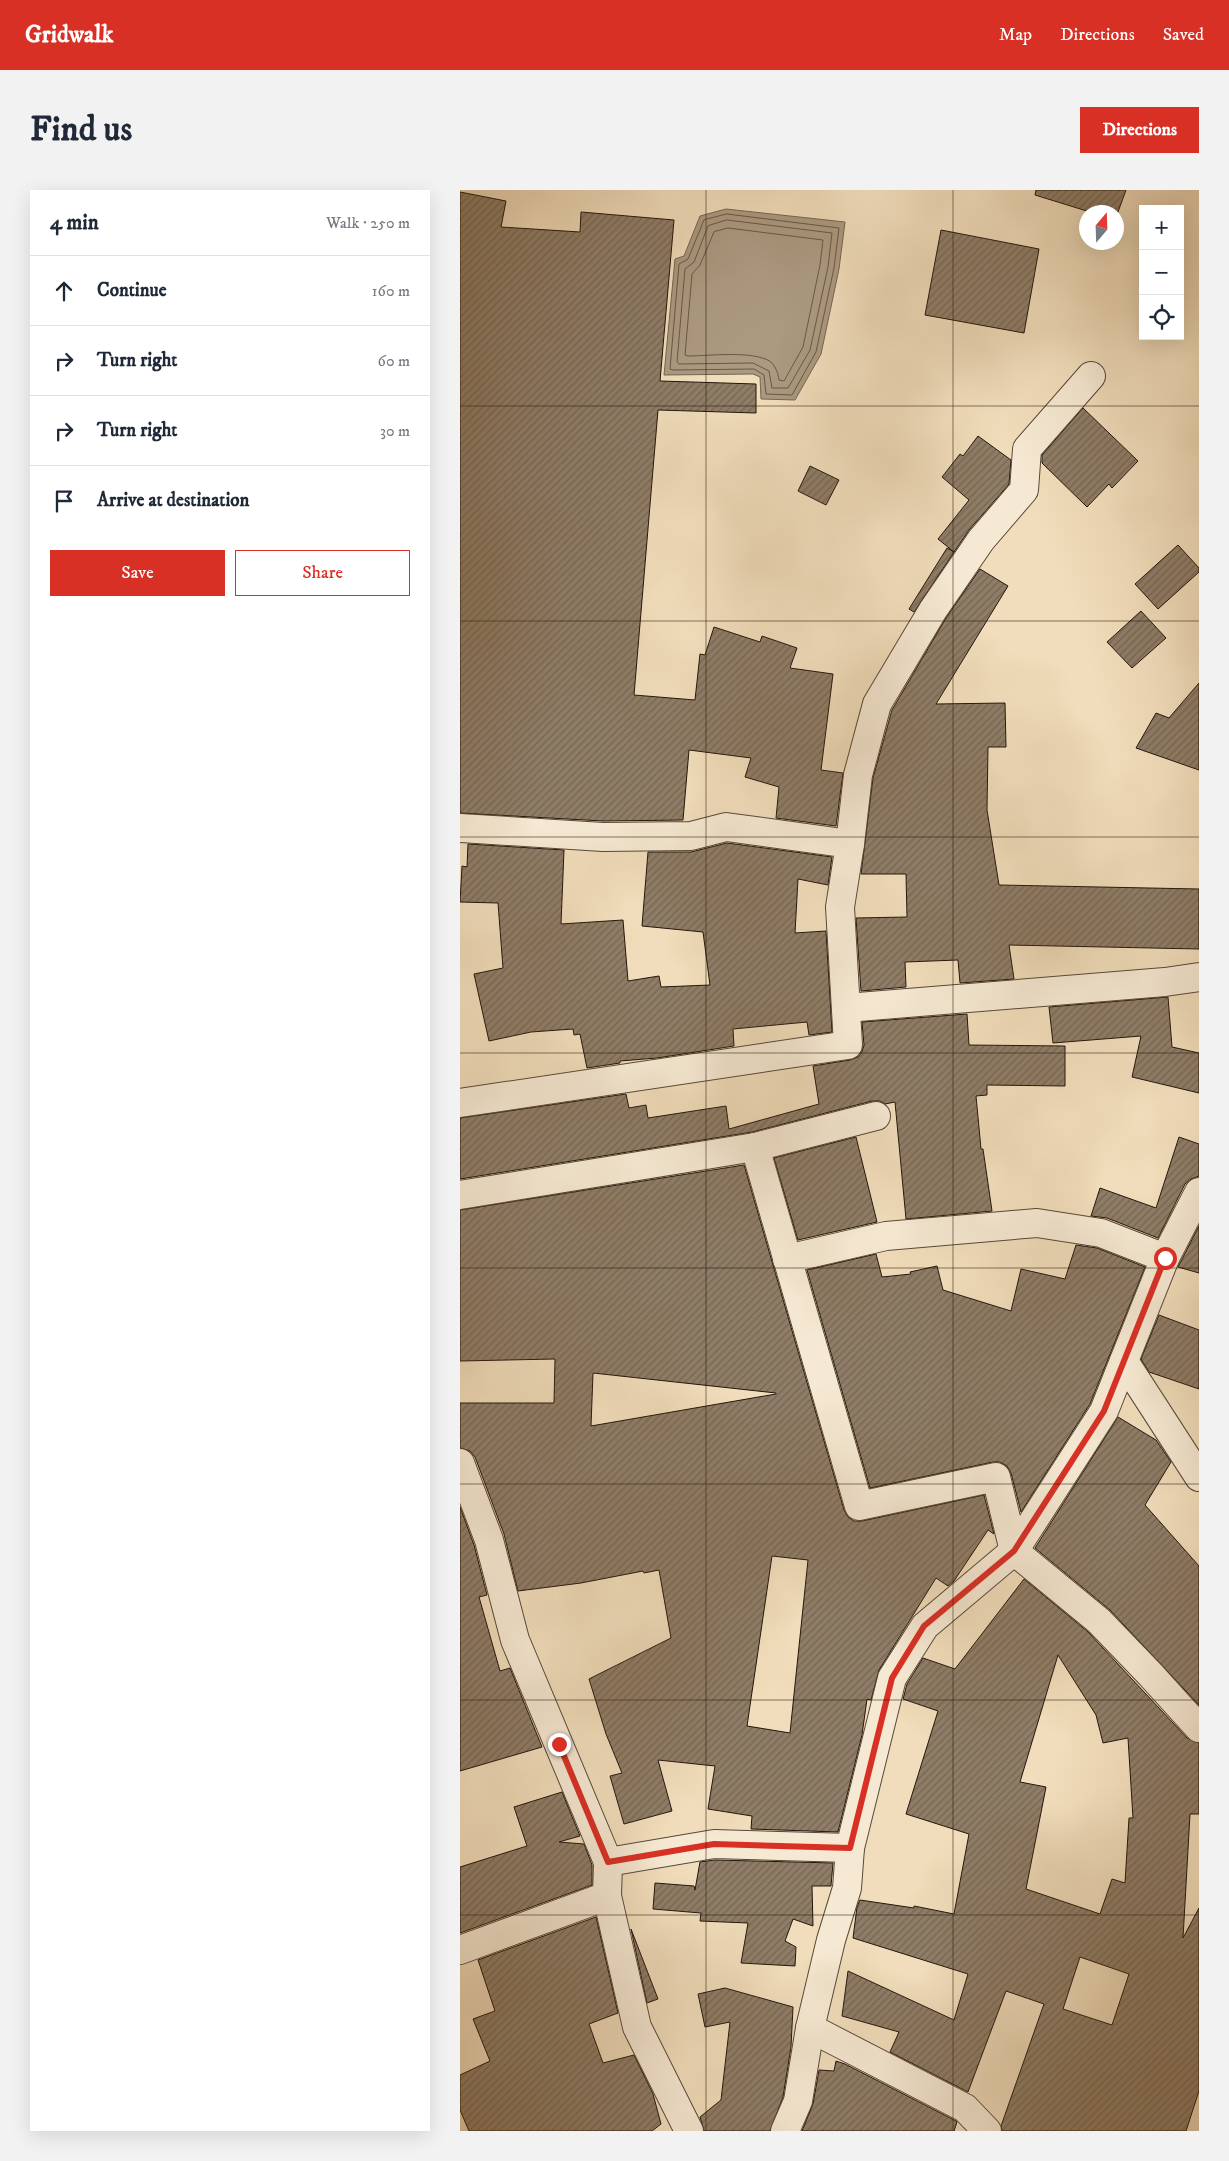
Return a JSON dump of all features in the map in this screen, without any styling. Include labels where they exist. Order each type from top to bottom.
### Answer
[{"type":"street","points":[[460,1103],[848,1045],[840,908],[858,775],[877,704],[933,610],[981,540],[1024,490],[1027,449],[1092,376]]},
{"type":"street","points":[[460,828],[603,836],[691,836],[726,826],[850,844]]},
{"type":"street","points":[[846,1008],[1165,982],[1199,976]]},
{"type":"street","points":[[460,1195],[755,1147],[876,1116]]},
{"type":"street","points":[[755,1147],[859,1506],[996,1477],[1014,1551],[1099,1621],[1199,1728]]},
{"type":"street","points":[[785,2131],[798,2102],[810,2028],[831,1940],[847,1888],[850,1848],[892,1678],[924,1626],[1014,1551],[1104,1411],[1165,1258],[1199,1192]]},
{"type":"street","points":[[787,1259],[886,1236],[1037,1223],[1101,1233],[1165,1258]]},
{"type":"street","points":[[1124,1360],[1199,1477]]},
{"type":"street","points":[[1168,1430],[1199,1441]]},
{"type":"street","points":[[460,1463],[489,1540],[515,1640],[608,1862],[607,1896],[637,2027],[689,2131]]},
{"type":"street","points":[[608,1862],[714,1844],[850,1848]]},
{"type":"street","points":[[460,1950],[607,1896]]},
{"type":"street","points":[[810,2028],[965,2108],[987,2131]]},
{"type":"water","points":[[726,209],[845,222],[839,269],[821,354],[795,400],[761,399],[760,377],[753,374],[664,375],[675,259],[684,256],[700,216]]},
{"type":"building","points":[[1036,190],[1126,190],[1121,205],[1079,205],[1079,209],[1035,195]]},
{"type":"building","points":[[460,192],[506,201],[501,227],[580,232],[581,212],[674,220],[660,381],[756,384],[756,413],[658,410],[634,695],[695,700],[700,654],[705,655],[714,627],[760,642],[762,636],[797,648],[790,668],[833,674],[821,770],[843,773],[836,826],[776,818],[779,787],[745,777],[751,758],[689,750],[683,820],[603,821],[460,813]]},
{"type":"building","points":[[941,230],[1039,249],[1024,333],[925,315]]},
{"type":"building","points":[[1083,408],[1138,461],[1112,488],[1109,484],[1087,507],[1042,463],[1042,455]]},
{"type":"building","points":[[978,436],[1011,460],[1009,484],[969,530],[954,552],[938,539],[969,500],[942,477],[960,454],[963,456]]},
{"type":"building","points":[[810,466],[839,480],[826,505],[798,491]]},
{"type":"building","points":[[1178,545],[1199,568],[1199,572],[1158,609],[1135,584]]},
{"type":"building","points":[[947,548],[954,552],[914,612],[909,609]]},
{"type":"building","points":[[980,569],[1008,586],[936,704],[1005,703],[1006,747],[988,747],[987,810],[999,885],[1199,889],[1199,949],[1009,945],[1014,979],[960,983],[958,960],[905,962],[906,987],[861,991],[856,918],[907,917],[906,874],[861,874],[873,778],[892,710],[946,618]]},
{"type":"building","points":[[1141,611],[1166,638],[1132,668],[1107,642]]},
{"type":"building","points":[[1199,683],[1199,770],[1136,748],[1156,713],[1169,718]]},
{"type":"building","points":[[727,843],[832,857],[828,885],[798,879],[795,933],[826,931],[832,1032],[809,1035],[807,1022],[733,1029],[734,1046],[657,1058],[620,1061],[620,1063],[587,1068],[580,1034],[574,1035],[573,1029],[531,1032],[489,1041],[474,974],[503,968],[498,903],[460,902],[462,866],[467,867],[468,844],[564,850],[561,924],[623,920],[628,981],[659,976],[661,987],[710,985],[703,932],[642,926],[648,852],[691,852]]},
{"type":"building","points":[[1168,997],[1172,1047],[1199,1053],[1199,1093],[1132,1077],[1141,1036],[1053,1043],[1049,1007]]},
{"type":"building","points":[[967,1014],[969,1045],[1065,1046],[1065,1086],[987,1085],[987,1095],[976,1096],[981,1149],[983,1149],[992,1211],[906,1219],[895,1102],[885,1104],[880,1101],[872,1101],[752,1132],[460,1179],[460,1118],[626,1094],[629,1108],[646,1105],[648,1118],[726,1106],[729,1129],[819,1104],[813,1066],[858,1057],[864,1045],[862,1022]]},
{"type":"building","points":[[856,1137],[877,1222],[798,1240],[774,1158]]},
{"type":"building","points":[[1179,1137],[1199,1144],[1199,1176],[1185,1184],[1158,1238],[1107,1218],[1091,1216],[1100,1188],[1156,1208]]},
{"type":"building","points":[[744,1165],[844,1510],[848,1517],[854,1521],[862,1521],[984,1495],[994,1534],[988,1530],[954,1581],[948,1586],[936,1578],[879,1670],[871,1700],[867,1699],[862,1735],[838,1832],[751,1829],[752,1816],[708,1809],[715,1766],[658,1760],[672,1811],[624,1824],[610,1776],[622,1773],[606,1734],[589,1679],[671,1638],[659,1570],[518,1591],[504,1534],[475,1457],[470,1451],[460,1448],[460,1403],[554,1403],[555,1359],[460,1361],[460,1210]],"holes":[[[593,1373],[776,1393],[776,1394],[591,1426]],[[772,1556],[808,1560],[790,1733],[747,1726]]]},
{"type":"building","points":[[1199,1226],[1199,1273],[1178,1267]]},
{"type":"building","points":[[1076,1245],[1097,1248],[1145,1267],[1090,1404],[1021,1512],[1011,1473],[1007,1466],[1000,1462],[870,1488],[807,1270],[876,1254],[882,1277],[911,1274],[910,1272],[937,1266],[943,1290],[1011,1311],[1021,1269],[1065,1279]]},
{"type":"building","points":[[1159,1315],[1199,1330],[1199,1389],[1149,1372],[1141,1359]]},
{"type":"building","points":[[1118,1417],[1156,1440],[1171,1462],[1145,1505],[1199,1566],[1199,1705],[1110,1610],[1035,1548]]},
{"type":"building","points":[[460,1507],[474,1545],[487,1595],[479,1597],[500,1671],[510,1668],[542,1747],[460,1771]]},
{"type":"building","points":[[1024,1579],[1088,1632],[1187,1738],[1199,1743],[1199,1814],[1190,1814],[1183,1938],[1199,1908],[1199,2091],[1186,2131],[1002,2131],[1001,2126],[1044,2004],[1006,1991],[968,2092],[890,2052],[899,2032],[842,2016],[848,1971],[954,2020],[968,1974],[853,1938],[857,1907],[860,1900],[914,1908],[914,1906],[954,1914],[969,1834],[906,1814],[938,1711],[903,1699],[907,1684],[923,1658],[955,1669]],"holes":[[[1058,1655],[1096,1715],[1103,1743],[1128,1738],[1133,1818],[1129,1818],[1125,1883],[1112,1879],[1100,1914],[1026,1889],[1046,1787],[1020,1782]],[[1080,1957],[1129,1974],[1112,2025],[1063,2009]]]},
{"type":"building","points":[[562,1792],[580,1836],[559,1842],[584,1844],[592,1865],[592,1885],[460,1933],[460,1867],[527,1846],[514,1807]]},
{"type":"building","points":[[715,1860],[833,1863],[831,1886],[812,1886],[813,1926],[793,1919],[785,1941],[796,1947],[795,1966],[741,1963],[748,1923],[700,1921],[701,1913],[653,1909],[655,1883],[694,1886],[695,1890],[700,1862]]},
{"type":"building","points":[[596,1917],[618,2013],[589,2024],[603,2063],[634,2055],[653,2094],[661,2124],[652,2131],[469,2131],[460,2110],[460,2075],[490,2061],[473,2019],[495,2011],[478,1960]]},
{"type":"building","points":[[631,1929],[658,1999],[647,2003]]},
{"type":"building","points":[[725,1988],[793,2007],[791,2047],[783,2097],[770,2131],[704,2131],[700,2117],[721,2100],[730,2022],[705,2027],[698,1994]]},
{"type":"building","points":[[836,2061],[956,2121],[954,2131],[802,2131],[813,2104],[819,2070],[834,2071]]},
{"type":"route","points":[[559,1744],[608,1862],[714,1844],[850,1848],[892,1678],[924,1626],[1014,1551],[1104,1411],[1165,1258]]}]
